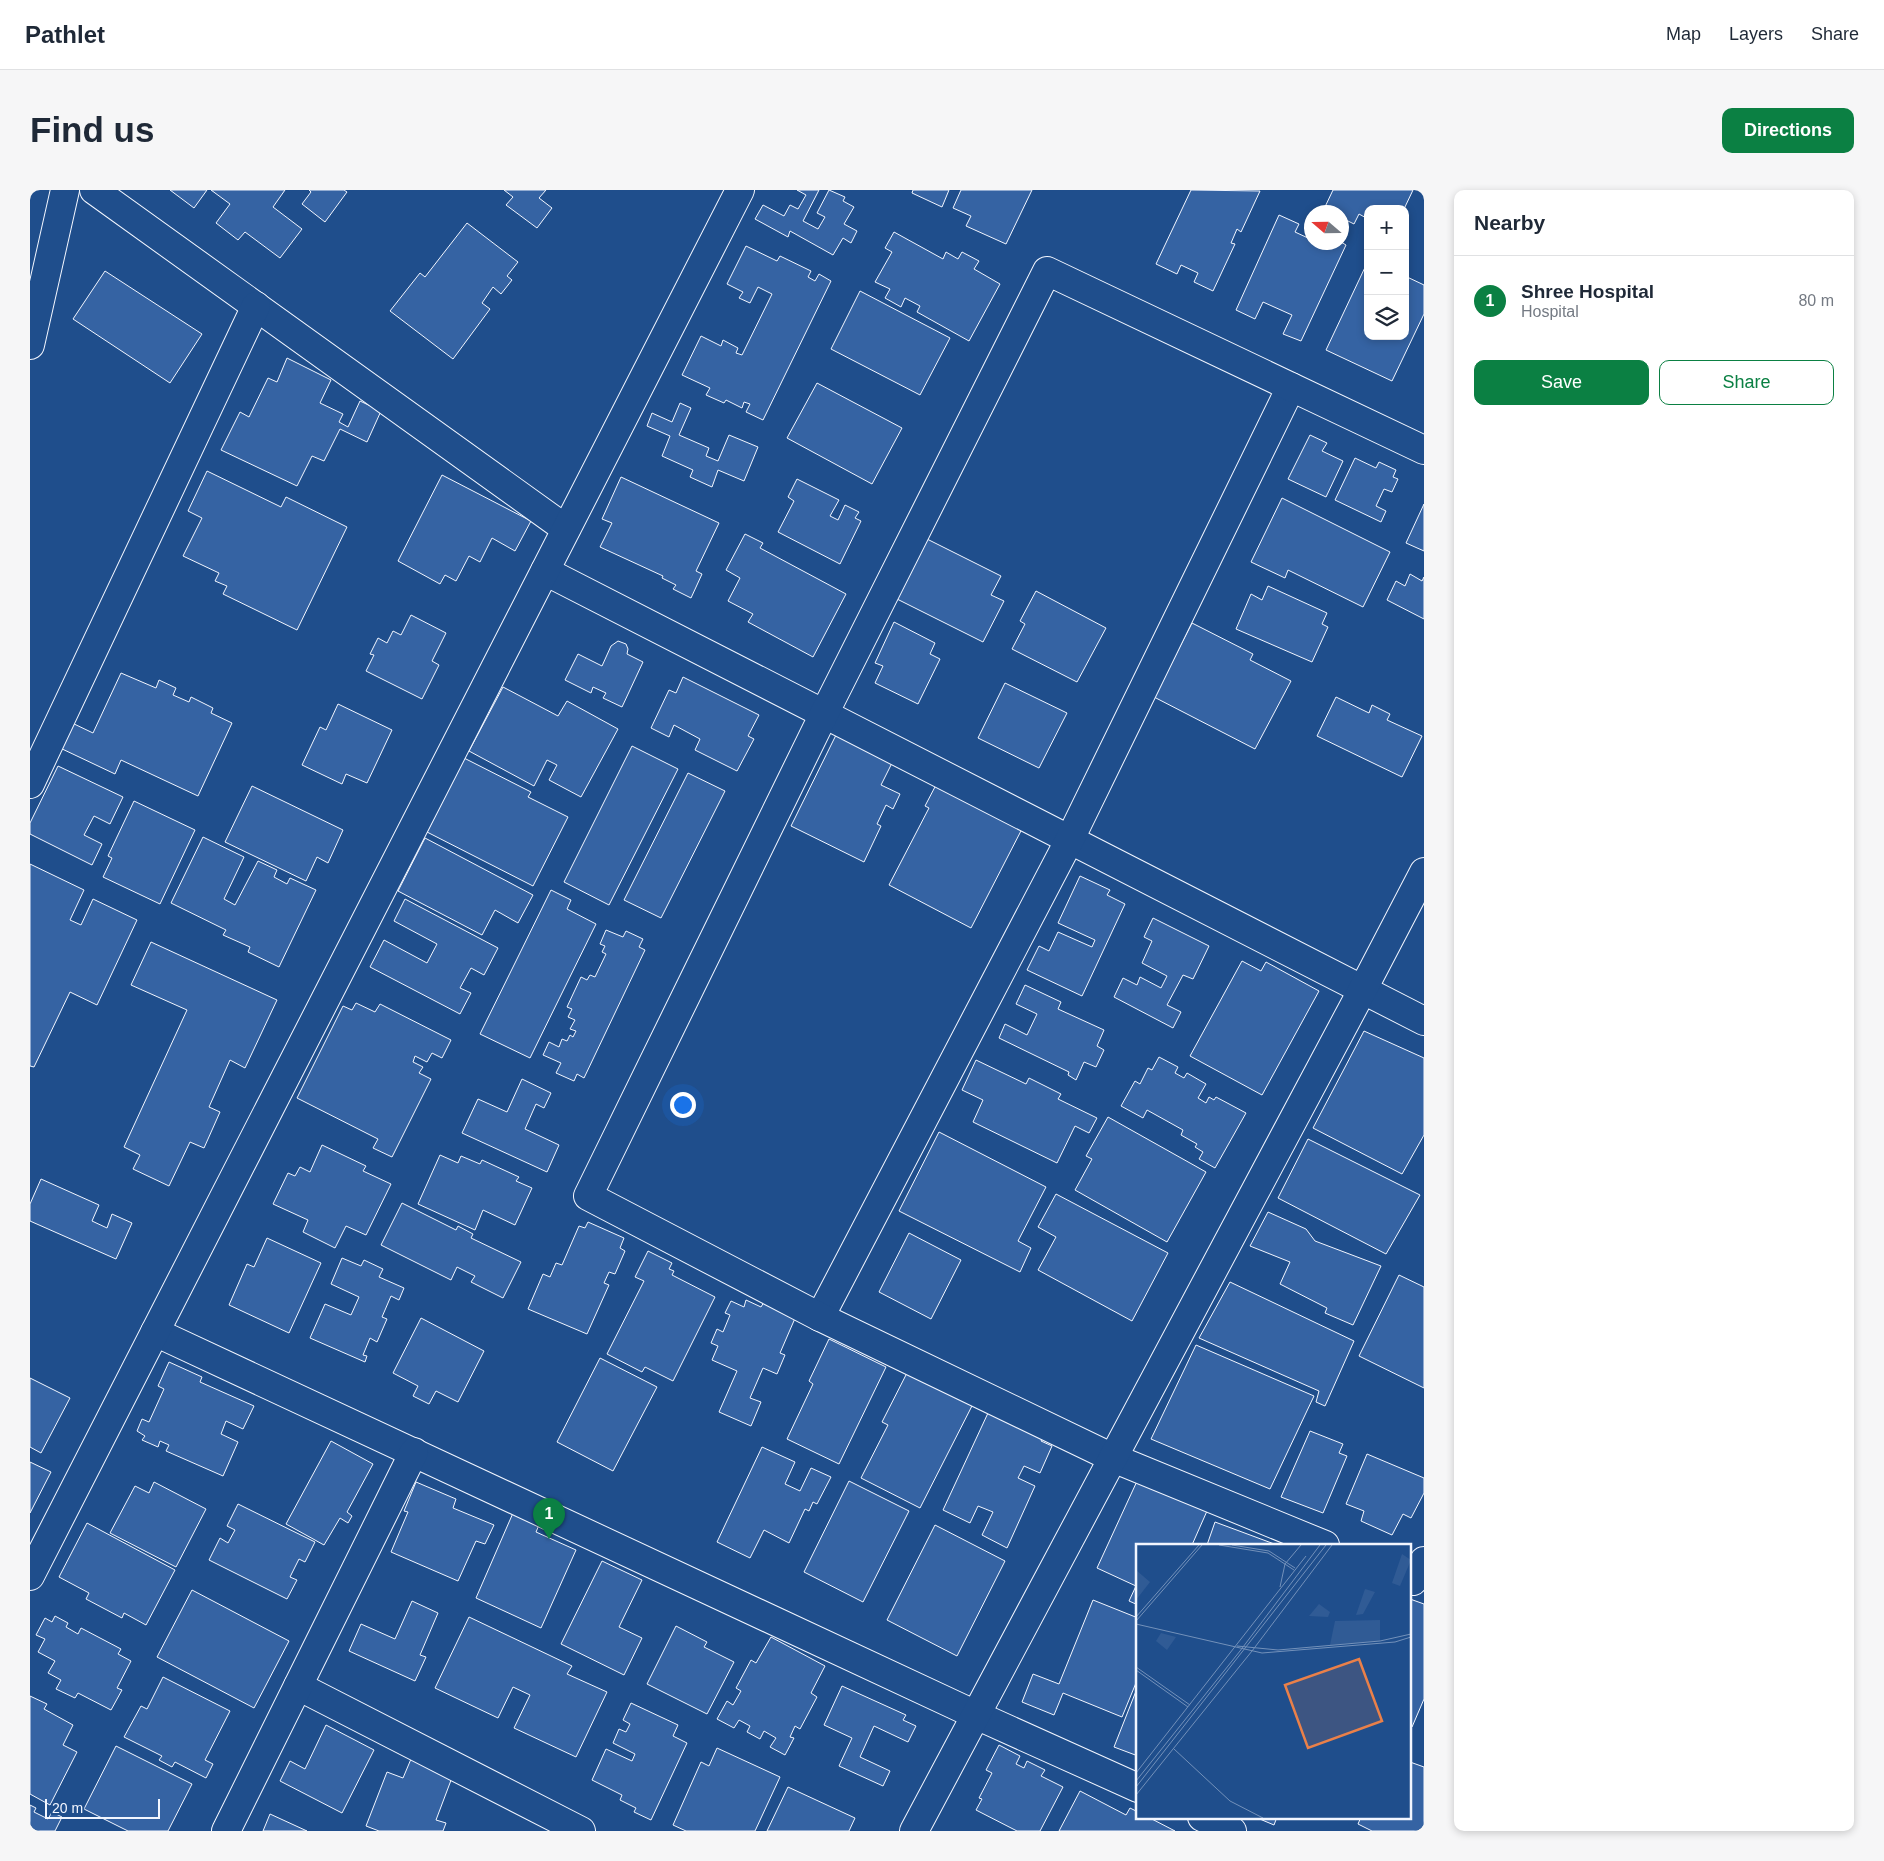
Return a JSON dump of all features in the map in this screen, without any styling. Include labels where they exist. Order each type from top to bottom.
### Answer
[{"type":"street","points":[[30,345],[65,190]]},
{"type":"street","points":[[94,190],[566,529]]},
{"type":"street","points":[[30,1576],[740,190]]},
{"type":"street","points":[[1323,1544],[1113,1458],[820,1317],[588,1196],[824,714],[1047,271],[1424,450]]},
{"type":"street","points":[[30,784],[256,306]]},
{"type":"street","points":[[820,1317],[1070,839],[1291,387]]},
{"type":"street","points":[[545,571],[1424,1021]]},
{"type":"street","points":[[914,1831],[1424,872]]},
{"type":"street","points":[[155,1332],[976,1715],[1136,1787]]},
{"type":"street","points":[[226,1831],[414,1452]]},
{"type":"street","points":[[298,1686],[581,1831]]},
{"type":"street","points":[[1204,1818],[1231,1831]]},
{"type":"building","points":[[170,190],[207,190],[194,208]]},
{"type":"building","points":[[211,190],[285,190],[273,207],[302,229],[280,258],[245,232],[238,240],[216,223],[230,204]]},
{"type":"building","points":[[309,190],[344,190],[347,192],[325,222],[302,204],[311,192]]},
{"type":"building","points":[[504,190],[546,190],[539,198],[552,208],[537,228],[506,205],[513,197]]},
{"type":"building","points":[[797,190],[819,190],[803,221],[818,229],[825,217],[817,213],[829,190],[845,197],[843,201],[854,207],[844,224],[857,231],[851,243],[843,238],[833,255],[790,231],[788,237],[755,219],[763,205],[784,216],[790,205],[798,209],[806,195]]},
{"type":"building","points":[[913,190],[949,190],[942,207],[912,193]]},
{"type":"building","points":[[961,190],[1032,190],[1006,244],[966,226],[971,216],[953,208]]},
{"type":"building","points":[[1191,190],[1260,191],[1241,232],[1237,229],[1231,243],[1235,244],[1213,291],[1194,282],[1198,273],[1181,265],[1177,274],[1156,264]]},
{"type":"building","points":[[1333,190],[1413,190],[1406,205],[1364,205],[1364,217],[1359,214],[1354,224],[1349,222],[1349,205],[1326,205]]},
{"type":"building","points":[[1279,215],[1299,224],[1295,232],[1304,236],[1304,250],[1344,250],[1301,341],[1283,334],[1292,315],[1263,302],[1255,319],[1236,310]]},
{"type":"building","points":[[467,223],[518,262],[507,276],[512,280],[501,294],[493,287],[482,303],[490,309],[453,359],[390,311],[420,273],[425,277]]},
{"type":"building","points":[[894,232],[943,259],[946,252],[958,259],[962,252],[979,261],[974,269],[1000,284],[969,341],[917,312],[920,306],[905,298],[901,307],[885,298],[890,289],[875,282],[892,252],[885,248]]},
{"type":"building","points":[[746,246],[777,261],[780,256],[811,271],[808,277],[815,281],[819,274],[831,281],[763,420],[746,412],[750,404],[744,402],[742,408],[726,400],[724,403],[706,395],[710,388],[682,375],[701,336],[721,346],[723,340],[738,348],[736,353],[742,355],[772,294],[758,287],[750,303],[739,298],[743,292],[727,284]]},
{"type":"building","points":[[1364,269],[1364,340],[1409,340],[1409,278],[1424,285],[1424,314],[1392,381],[1326,350]]},
{"type":"building","points":[[105,271],[202,334],[170,383],[73,319]]},
{"type":"building","points":[[860,291],[950,338],[920,395],[831,349]]},
{"type":"building","points":[[287,358],[331,380],[320,403],[343,414],[339,422],[348,427],[360,401],[381,411],[367,442],[340,429],[324,461],[312,456],[297,486],[221,450],[240,412],[249,417],[268,378],[277,382]]},
{"type":"building","points":[[817,383],[902,428],[872,484],[787,438]]},
{"type":"building","points":[[680,403],[691,408],[679,435],[709,448],[706,456],[718,461],[729,435],[758,447],[744,481],[718,470],[712,487],[690,477],[693,470],[662,456],[670,436],[647,426],[652,413],[672,422]]},
{"type":"building","points":[[1310,435],[1327,443],[1322,451],[1343,461],[1326,497],[1288,479]]},
{"type":"building","points":[[1355,458],[1376,468],[1379,462],[1396,470],[1393,477],[1398,479],[1392,492],[1384,489],[1376,506],[1386,511],[1381,522],[1335,500]]},
{"type":"building","points":[[207,471],[281,507],[286,497],[347,527],[297,630],[223,594],[227,586],[215,581],[219,573],[183,556],[202,518],[188,511]]},
{"type":"building","points":[[442,475],[531,521],[515,551],[492,538],[480,562],[469,556],[456,581],[445,575],[440,584],[398,561]]},
{"type":"building","points":[[621,477],[719,523],[696,571],[702,574],[691,598],[673,589],[676,585],[662,578],[663,576],[600,547],[612,523],[602,519]]},
{"type":"building","points":[[797,479],[839,500],[830,516],[838,520],[845,505],[859,512],[855,518],[861,521],[840,564],[778,532],[794,501],[788,497]]},
{"type":"building","points":[[1282,498],[1390,552],[1363,607],[1288,570],[1285,578],[1251,562]]},
{"type":"building","points":[[1424,504],[1424,551],[1406,543]]},
{"type":"building","points":[[745,534],[763,543],[760,548],[846,594],[813,657],[748,622],[753,614],[728,601],[740,578],[726,570]]},
{"type":"building","points":[[925,538],[1001,576],[991,595],[1004,601],[983,642],[895,598]]},
{"type":"building","points":[[1410,574],[1422,581],[1424,577],[1424,619],[1387,600],[1396,581],[1405,586]]},
{"type":"building","points":[[1268,586],[1327,613],[1322,624],[1328,627],[1312,662],[1236,629],[1251,594],[1262,600]]},
{"type":"building","points":[[1036,591],[1106,628],[1077,682],[1012,649],[1025,624],[1020,621]]},
{"type":"building","points":[[411,615],[446,633],[432,661],[439,665],[422,699],[366,671],[374,655],[370,654],[378,638],[387,643],[393,631],[401,635]]},
{"type":"building","points":[[894,622],[935,643],[930,654],[940,659],[918,704],[875,683],[883,666],[875,663]]},
{"type":"building","points":[[1192,623],[1253,654],[1250,660],[1291,681],[1255,749],[1154,697]]},
{"type":"building","points":[[618,641],[626,644],[627,654],[643,662],[622,707],[603,698],[606,693],[593,687],[591,693],[565,680],[578,654],[602,666],[611,646]]},
{"type":"building","points":[[121,673],[156,688],[159,680],[176,688],[173,695],[189,702],[191,697],[213,708],[211,713],[232,723],[198,796],[121,760],[115,774],[58,747],[70,722],[93,733]]},
{"type":"building","points":[[683,677],[759,715],[748,736],[754,739],[737,771],[695,750],[700,739],[674,725],[669,737],[651,728],[669,690],[676,693]]},
{"type":"building","points":[[1005,683],[1067,713],[1039,768],[978,738]]},
{"type":"building","points":[[503,687],[558,716],[567,701],[618,729],[581,797],[549,780],[557,765],[547,760],[534,786],[469,751]]},
{"type":"building","points":[[1336,697],[1369,713],[1372,705],[1390,714],[1387,720],[1422,736],[1402,777],[1317,736]]},
{"type":"building","points":[[338,704],[392,730],[367,783],[346,774],[342,784],[302,765],[320,727],[326,730]]},
{"type":"building","points":[[837,733],[893,761],[881,785],[900,794],[893,809],[886,805],[877,824],[881,826],[864,862],[791,826]]},
{"type":"building","points":[[632,746],[678,769],[609,905],[564,882]]},
{"type":"building","points":[[464,758],[531,792],[528,797],[568,817],[533,886],[427,832]]},
{"type":"building","points":[[58,766],[123,797],[110,824],[94,816],[84,835],[102,844],[92,865],[30,834],[30,823]]},
{"type":"building","points":[[688,773],[725,791],[661,918],[624,900]]},
{"type":"building","points":[[937,783],[1023,827],[971,928],[889,885],[929,808],[925,806]]},
{"type":"building","points":[[252,786],[343,830],[328,863],[317,857],[306,881],[225,842]]},
{"type":"building","points":[[134,801],[195,830],[160,904],[103,877],[112,858],[108,856]]},
{"type":"building","points":[[203,837],[244,857],[224,899],[235,905],[258,861],[277,870],[274,877],[287,884],[290,878],[316,890],[279,967],[248,952],[250,947],[223,935],[226,930],[171,903]]},
{"type":"building","points":[[425,838],[533,895],[518,923],[495,910],[482,935],[398,891]]},
{"type":"building","points":[[30,864],[84,890],[70,920],[81,925],[93,899],[137,920],[97,1005],[70,992],[34,1067],[30,1066]]},
{"type":"building","points":[[1080,876],[1110,890],[1107,895],[1125,904],[1082,996],[1027,970],[1039,946],[1049,951],[1058,932],[1092,947],[1095,940],[1058,923]]},
{"type":"building","points":[[551,890],[571,900],[567,909],[596,924],[530,1058],[480,1034]]},
{"type":"building","points":[[405,899],[498,948],[484,975],[471,968],[460,988],[471,993],[460,1014],[370,967],[384,940],[427,963],[437,944],[394,921]]},
{"type":"building","points":[[1153,918],[1209,946],[1193,979],[1183,975],[1167,1005],[1181,1012],[1173,1028],[1114,997],[1123,978],[1137,985],[1140,977],[1161,988],[1167,976],[1142,963],[1152,941],[1144,937]]},
{"type":"building","points":[[606,930],[623,937],[626,931],[643,939],[639,947],[645,950],[584,1078],[577,1074],[574,1081],[556,1073],[561,1063],[543,1055],[549,1042],[559,1047],[562,1039],[567,1041],[570,1035],[573,1037],[576,1031],[570,1029],[575,1020],[568,1017],[572,1009],[567,1007],[581,977],[587,980],[590,975],[595,977],[606,954],[602,952],[605,946],[600,944]]},
{"type":"building","points":[[151,942],[277,1000],[245,1068],[230,1060],[209,1107],[220,1112],[204,1148],[190,1142],[169,1186],[133,1169],[140,1155],[124,1147],[187,1010],[131,985]]},
{"type":"building","points":[[1242,961],[1261,971],[1266,962],[1319,991],[1262,1095],[1190,1056]]},
{"type":"building","points":[[1025,985],[1061,1002],[1058,1009],[1104,1030],[1097,1046],[1104,1050],[1096,1067],[1084,1062],[1076,1080],[1068,1075],[1069,1072],[999,1038],[1005,1024],[1027,1035],[1037,1014],[1016,1004]]},
{"type":"building","points":[[356,1003],[375,1012],[380,1004],[451,1040],[442,1058],[432,1053],[427,1062],[415,1056],[413,1062],[423,1067],[419,1073],[431,1079],[392,1157],[373,1148],[378,1139],[297,1098],[343,1006],[352,1010]]},
{"type":"building","points":[[1364,1031],[1424,1058],[1424,1135],[1402,1174],[1313,1128]]},
{"type":"building","points":[[1159,1057],[1178,1067],[1175,1073],[1184,1078],[1187,1073],[1206,1084],[1198,1098],[1206,1103],[1209,1097],[1214,1100],[1216,1097],[1246,1113],[1215,1168],[1199,1159],[1203,1152],[1195,1147],[1197,1144],[1181,1135],[1183,1130],[1147,1110],[1143,1118],[1121,1106],[1135,1081],[1140,1084],[1148,1068],[1152,1070]]},
{"type":"building","points":[[976,1060],[1026,1084],[1029,1078],[1061,1094],[1058,1099],[1097,1118],[1089,1133],[1075,1126],[1057,1163],[973,1122],[983,1100],[962,1090]]},
{"type":"building","points":[[522,1079],[551,1093],[544,1108],[536,1104],[525,1129],[559,1145],[547,1172],[462,1133],[478,1099],[507,1112]]},
{"type":"building","points":[[1108,1117],[1206,1172],[1167,1242],[1075,1190],[1092,1159],[1086,1156]]},
{"type":"building","points":[[939,1132],[1046,1187],[1018,1241],[1031,1248],[1020,1272],[899,1211]]},
{"type":"building","points":[[1308,1139],[1420,1195],[1386,1254],[1278,1198]]},
{"type":"building","points":[[322,1145],[366,1166],[363,1171],[391,1184],[366,1235],[346,1226],[335,1248],[303,1232],[308,1220],[273,1204],[288,1173],[295,1176],[300,1167],[310,1172]]},
{"type":"building","points":[[440,1155],[458,1163],[461,1156],[480,1164],[482,1160],[519,1177],[516,1181],[532,1188],[515,1225],[483,1210],[475,1230],[418,1204]]},
{"type":"building","points":[[41,1179],[99,1205],[92,1221],[107,1228],[112,1214],[132,1223],[116,1259],[30,1221],[30,1204]]},
{"type":"building","points":[[1056,1194],[1168,1253],[1132,1321],[1038,1270],[1056,1237],[1038,1227]]},
{"type":"building","points":[[402,1203],[456,1230],[458,1226],[473,1234],[471,1238],[521,1262],[503,1298],[471,1282],[475,1276],[457,1267],[451,1280],[381,1245]]},
{"type":"building","points":[[1268,1212],[1306,1229],[1315,1241],[1381,1266],[1353,1325],[1325,1313],[1327,1308],[1280,1284],[1290,1262],[1250,1246]]},
{"type":"building","points":[[588,1222],[624,1238],[620,1248],[625,1251],[615,1274],[609,1272],[604,1283],[609,1285],[587,1334],[528,1309],[543,1274],[550,1277],[556,1263],[562,1265],[579,1226],[585,1228]]},
{"type":"building","points":[[909,1233],[961,1260],[931,1319],[879,1292]]},
{"type":"building","points":[[267,1238],[321,1263],[289,1333],[229,1305],[247,1264],[254,1267]]},
{"type":"building","points":[[648,1251],[672,1263],[669,1269],[674,1271],[672,1275],[715,1297],[673,1381],[645,1367],[642,1372],[607,1354],[644,1281],[635,1277]]},
{"type":"building","points":[[342,1258],[361,1266],[364,1260],[383,1269],[379,1277],[404,1288],[399,1300],[391,1296],[382,1317],[387,1319],[377,1342],[370,1338],[363,1355],[367,1356],[365,1362],[310,1338],[325,1304],[351,1315],[359,1297],[331,1284]]},
{"type":"building","points":[[1399,1275],[1424,1287],[1424,1388],[1359,1356]]},
{"type":"building","points":[[1230,1282],[1354,1341],[1325,1406],[1316,1402],[1319,1391],[1199,1338]]},
{"type":"building","points":[[746,1300],[761,1307],[764,1302],[796,1316],[780,1353],[785,1355],[777,1374],[763,1368],[750,1398],[761,1402],[751,1426],[719,1412],[737,1371],[712,1360],[718,1346],[711,1343],[717,1329],[723,1332],[730,1315],[725,1313],[731,1301],[744,1307]]},
{"type":"building","points":[[421,1318],[484,1351],[458,1402],[436,1391],[429,1404],[413,1396],[418,1386],[393,1373]]},
{"type":"building","points":[[829,1339],[886,1367],[839,1464],[787,1439],[813,1384],[809,1381]]},
{"type":"building","points":[[1196,1345],[1314,1396],[1270,1489],[1151,1439]]},
{"type":"building","points":[[600,1358],[657,1387],[613,1471],[557,1442]]},
{"type":"building","points":[[169,1362],[202,1377],[200,1382],[254,1406],[243,1429],[226,1421],[221,1434],[238,1442],[223,1476],[166,1451],[169,1445],[160,1441],[158,1447],[142,1440],[145,1436],[137,1431],[142,1419],[149,1422],[164,1389],[158,1386]]},
{"type":"building","points":[[910,1367],[975,1400],[920,1508],[861,1478],[888,1425],[882,1422]]},
{"type":"building","points":[[30,1378],[70,1398],[41,1453],[30,1447]]},
{"type":"building","points":[[988,1413],[1023,1430],[1044,1435],[1041,1441],[1052,1446],[1040,1473],[1024,1466],[1018,1478],[1035,1486],[1007,1548],[982,1535],[993,1512],[978,1506],[970,1523],[943,1510]]},
{"type":"building","points":[[1310,1431],[1343,1444],[1339,1453],[1347,1456],[1323,1513],[1281,1497]]},
{"type":"building","points":[[331,1441],[373,1464],[347,1512],[352,1516],[348,1523],[340,1518],[324,1545],[286,1524]]},
{"type":"building","points":[[762,1447],[795,1462],[785,1484],[800,1491],[811,1468],[831,1477],[817,1504],[813,1502],[809,1511],[805,1509],[789,1543],[764,1530],[750,1558],[717,1542]]},
{"type":"building","points":[[1367,1454],[1424,1478],[1424,1493],[1411,1518],[1403,1514],[1392,1535],[1361,1521],[1364,1511],[1346,1504]]},
{"type":"building","points":[[30,1462],[51,1472],[30,1513]]},
{"type":"building","points":[[1138,1479],[1207,1511],[1192,1544],[1136,1544],[1136,1586],[1097,1568]]},
{"type":"building","points":[[849,1481],[909,1511],[863,1602],[804,1572]]},
{"type":"building","points":[[154,1482],[206,1509],[176,1567],[110,1533],[135,1486],[149,1493]]},
{"type":"building","points":[[416,1482],[456,1499],[453,1508],[494,1525],[485,1544],[476,1541],[458,1581],[391,1552],[408,1512],[404,1511]]},
{"type":"building","points":[[238,1504],[315,1542],[305,1562],[299,1559],[290,1577],[297,1580],[287,1599],[209,1560],[220,1538],[228,1543],[235,1530],[227,1526]]},
{"type":"building","points":[[513,1513],[539,1525],[536,1532],[576,1550],[541,1628],[476,1598]]},
{"type":"building","points":[[1215,1522],[1274,1544],[1207,1544]]},
{"type":"building","points":[[87,1523],[175,1570],[146,1625],[124,1613],[122,1618],[86,1599],[89,1593],[59,1577]]},
{"type":"building","points":[[935,1525],[1005,1561],[957,1656],[887,1620]]},
{"type":"building","points":[[602,1561],[642,1580],[619,1627],[642,1638],[624,1675],[561,1644]]},
{"type":"building","points":[[1136,1586],[1136,1604],[1129,1601]]},
{"type":"building","points":[[192,1590],[289,1641],[254,1708],[157,1657]]},
{"type":"building","points":[[1093,1600],[1136,1617],[1136,1683],[1122,1717],[1063,1693],[1054,1715],[1022,1702],[1033,1674],[1059,1684]]},
{"type":"building","points":[[1412,1600],[1424,1604],[1424,1699],[1412,1727]]},
{"type":"building","points":[[412,1601],[438,1613],[420,1655],[426,1657],[415,1681],[349,1651],[361,1624],[395,1639]]},
{"type":"building","points":[[55,1616],[68,1623],[66,1627],[78,1634],[81,1628],[121,1649],[118,1654],[131,1661],[117,1688],[122,1690],[111,1710],[78,1693],[75,1698],[56,1689],[61,1680],[48,1673],[55,1661],[38,1652],[45,1639],[36,1635],[45,1618],[52,1622]]},
{"type":"building","points":[[469,1617],[572,1666],[567,1674],[607,1692],[576,1757],[514,1728],[530,1695],[513,1687],[498,1718],[435,1688]]},
{"type":"building","points":[[676,1626],[707,1642],[704,1647],[734,1662],[707,1714],[647,1684]]},
{"type":"building","points":[[771,1637],[825,1666],[811,1693],[817,1697],[800,1729],[795,1726],[790,1737],[794,1738],[785,1755],[770,1747],[776,1738],[764,1731],[760,1739],[747,1732],[750,1726],[739,1720],[734,1728],[717,1719],[727,1701],[733,1705],[741,1691],[736,1688],[751,1660],[756,1663]]},
{"type":"building","points":[[163,1677],[230,1711],[205,1760],[213,1764],[206,1778],[175,1762],[172,1767],[159,1760],[162,1756],[124,1737],[141,1706],[147,1709]]},
{"type":"building","points":[[842,1686],[906,1715],[903,1720],[916,1726],[908,1742],[874,1726],[860,1757],[890,1771],[883,1786],[839,1766],[852,1738],[824,1725]]},
{"type":"building","points":[[1136,1691],[1136,1755],[1114,1747]]},
{"type":"building","points":[[30,1696],[47,1704],[44,1709],[73,1725],[63,1745],[77,1752],[50,1805],[30,1794]]},
{"type":"building","points":[[631,1703],[678,1725],[673,1736],[687,1743],[651,1820],[634,1812],[636,1808],[620,1800],[622,1795],[592,1780],[606,1749],[632,1761],[635,1754],[613,1743],[619,1729],[626,1732],[630,1724],[623,1720]]},
{"type":"building","points":[[326,1725],[374,1750],[342,1813],[280,1781],[290,1761],[305,1769]]},
{"type":"building","points":[[999,1745],[1020,1756],[1016,1764],[1024,1768],[1027,1761],[1045,1770],[1041,1776],[1063,1787],[1040,1831],[1017,1831],[976,1810],[982,1799],[979,1798],[992,1773],[986,1770]]},
{"type":"building","points":[[116,1746],[192,1784],[168,1831],[128,1831],[84,1809]]},
{"type":"building","points":[[717,1748],[780,1777],[755,1831],[686,1831],[673,1825],[701,1762],[709,1766]]},
{"type":"building","points":[[411,1759],[453,1775],[436,1820],[446,1823],[443,1831],[379,1831],[366,1826],[387,1772],[403,1778]]},
{"type":"building","points":[[1412,1763],[1424,1767],[1424,1831],[1372,1831],[1358,1824],[1361,1818],[1412,1818]]},
{"type":"building","points":[[788,1787],[855,1818],[849,1831],[767,1831]]},
{"type":"building","points":[[1080,1791],[1126,1815],[1130,1808],[1136,1811],[1136,1818],[1150,1818],[1175,1831],[1059,1831]]},
{"type":"building","points":[[30,1805],[36,1808],[34,1812],[48,1819],[52,1812],[62,1817],[55,1831],[30,1831]]},
{"type":"building","points":[[270,1814],[307,1831],[263,1831]]},
{"type":"building","points":[[1257,1818],[1277,1818],[1274,1825]]},
{"type":"place","name":"Shree Hospital","points":[[549,1539]]}]
